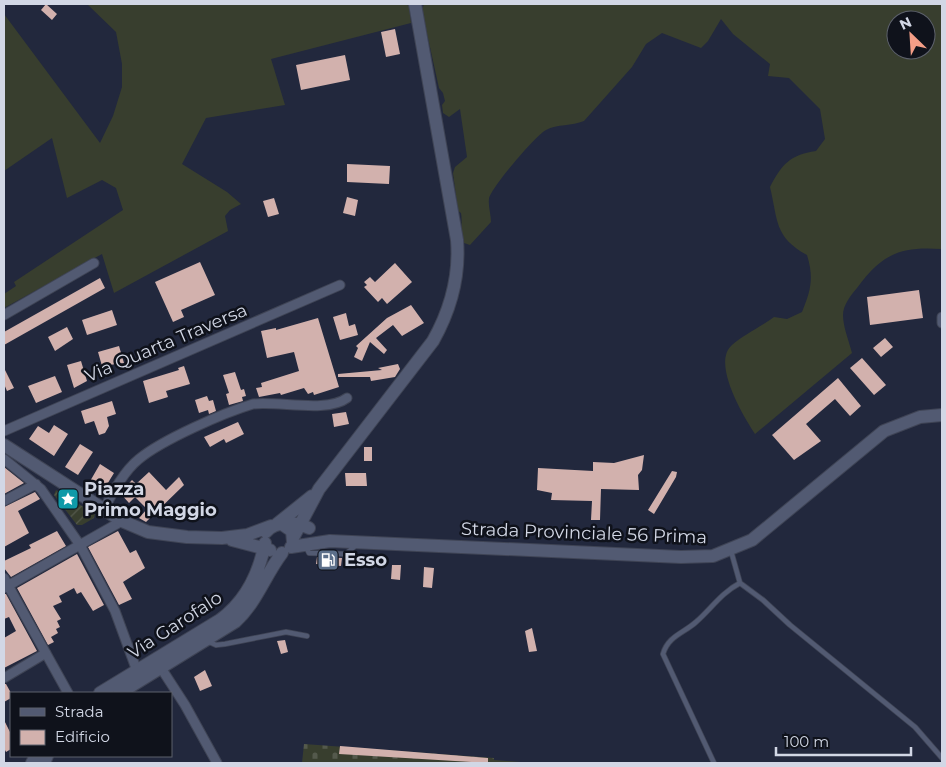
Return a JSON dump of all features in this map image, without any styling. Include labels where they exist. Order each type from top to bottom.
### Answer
[{"type":"main road","points":[[278,547],[265,534],[301,507],[319,489],[433,341],[443,324],[454,289],[458,256],[457,240],[416,4]]},
{"type":"main road","name":"Strada Provinciale 56 Prima","points":[[278,547],[330,541],[681,557],[714,556],[752,540],[884,431],[920,417],[942,415]]},
{"type":"main road","points":[[4,445],[122,521],[162,535],[222,538],[247,535],[277,525],[305,523],[330,541]]},
{"type":"main road","points":[[222,538],[247,544],[278,547],[305,523],[319,489]]},
{"type":"main road","points":[[277,525],[292,531],[278,547]]},
{"type":"main road","points":[[247,544],[254,550],[259,567]]},
{"type":"main road","name":"Via Garofalo","points":[[102,692],[229,614],[245,595],[259,567],[278,547]]},
{"type":"main road","name":"Via Garofalo","points":[[122,692],[235,622],[246,611],[278,547]]},
{"type":"street","points":[[4,314],[94,263]]},
{"type":"street","name":"Via Quarta Traversa","points":[[4,431],[340,285]]},
{"type":"street","points":[[942,317],[942,323]]},
{"type":"street","points":[[104,509],[127,472],[138,460],[160,445],[253,404],[290,403],[324,407],[342,402],[347,398]]},
{"type":"street","points":[[4,459],[36,484],[80,545],[115,611],[136,671]]},
{"type":"street","points":[[4,502],[36,484]]},
{"type":"street","points":[[67,692],[5,584],[122,521]]},
{"type":"street","points":[[4,678],[46,653]]},
{"type":"street","points":[[161,668],[185,704],[217,763]]},
{"type":"lane","points":[[305,544],[309,553],[346,554],[359,543]]},
{"type":"lane","points":[[730,550],[740,583],[915,727],[942,758]]},
{"type":"lane","points":[[714,763],[663,654],[664,648],[677,634],[695,624],[728,589],[740,583]]},
{"type":"lane","points":[[206,641],[216,645],[286,632],[307,636]]},
{"type":"green space","points":[[87,4],[406,4],[409,6],[411,23],[271,59],[285,105],[206,118],[182,164],[227,192],[241,204],[230,210],[225,216],[228,231],[114,293],[102,254],[4,308],[4,294],[16,286],[14,282],[123,210],[116,188],[102,180],[67,198],[52,138],[4,171],[4,14],[100,143],[113,116],[122,87],[122,64],[116,32]]},
{"type":"green space","points":[[424,4],[942,4],[942,249],[927,248],[903,251],[884,260],[875,267],[852,294],[844,308],[844,324],[852,353],[755,434],[737,403],[727,377],[725,364],[727,353],[736,341],[774,317],[787,319],[802,312],[811,284],[807,255],[788,241],[779,227],[770,187],[788,162],[800,155],[816,151],[825,139],[820,109],[789,78],[768,76],[770,64],[733,34],[721,19],[708,41],[701,48],[662,33],[646,44],[632,67],[584,121],[546,130],[524,151],[491,193],[489,202],[491,222],[470,245],[464,243],[461,232],[461,213],[458,211],[453,173],[455,167],[467,157],[460,109],[449,117],[443,113],[442,105],[445,101],[443,93],[439,88],[422,10]]},
{"type":"green space","points":[[56,490],[95,514],[94,518],[82,525],[77,525],[54,495]]},
{"type":"green space","points":[[304,744],[494,758],[494,760],[532,763],[302,763]]},
{"type":"building","points":[[46,4],[57,14],[52,20],[41,10]]},
{"type":"building","points":[[395,29],[400,54],[386,57],[381,32]]},
{"type":"building","points":[[345,55],[350,80],[301,90],[296,65]]},
{"type":"building","points":[[347,164],[390,166],[389,184],[347,182]]},
{"type":"building","points":[[347,197],[358,200],[355,216],[343,213]]},
{"type":"building","points":[[274,198],[279,214],[268,217],[263,201]]},
{"type":"building","points":[[200,262],[215,295],[181,310],[184,317],[173,322],[155,282]]},
{"type":"building","points":[[395,263],[412,282],[387,304],[382,298],[378,302],[364,287],[367,285],[364,282],[370,277],[375,282]]},
{"type":"building","points":[[100,278],[105,288],[4,345],[4,332]]},
{"type":"building","points":[[919,290],[923,318],[870,325],[867,297]]},
{"type":"building","points":[[411,305],[424,323],[402,336],[393,325],[376,338],[387,350],[384,354],[370,342],[362,361],[354,357],[358,348],[356,346],[387,318]]},
{"type":"building","points":[[112,310],[117,325],[87,335],[82,320]]},
{"type":"building","points":[[346,313],[349,326],[355,324],[358,335],[340,340],[333,317]]},
{"type":"building","points":[[318,318],[339,387],[314,395],[313,392],[308,394],[304,388],[281,395],[280,393],[259,397],[256,388],[262,387],[261,383],[299,371],[294,352],[267,358],[261,331],[276,328],[276,330]]},
{"type":"building","points":[[67,327],[73,339],[55,351],[48,337]]},
{"type":"building","points":[[885,338],[893,347],[881,357],[873,348]]},
{"type":"building","points":[[119,346],[124,363],[102,366],[98,352]]},
{"type":"building","points":[[862,358],[886,385],[874,395],[850,368]]},
{"type":"building","points":[[81,361],[87,381],[74,388],[67,365]]},
{"type":"building","points":[[398,364],[400,369],[395,377],[371,381],[370,377],[338,377],[338,374],[382,370],[378,368]]},
{"type":"building","points":[[184,366],[190,384],[166,391],[168,397],[149,403],[143,381],[179,370],[178,368]]},
{"type":"building","points":[[4,368],[14,388],[7,391],[4,384]]},
{"type":"building","points":[[235,372],[241,390],[244,389],[246,396],[242,397],[243,401],[229,405],[226,394],[229,393],[223,375]]},
{"type":"building","points":[[55,376],[62,392],[36,403],[28,386]]},
{"type":"building","points":[[838,378],[861,406],[850,416],[835,399],[806,424],[821,441],[794,460],[772,435]]},
{"type":"building","points":[[207,396],[209,401],[213,400],[216,411],[209,414],[208,410],[199,413],[195,400]]},
{"type":"building","points":[[112,401],[116,414],[107,417],[109,426],[105,433],[99,435],[94,421],[85,424],[81,411]]},
{"type":"building","points":[[346,412],[349,424],[334,427],[332,414]]},
{"type":"building","points":[[238,422],[244,434],[226,443],[224,439],[210,447],[204,437]]},
{"type":"building","points":[[54,425],[68,434],[54,456],[29,439],[38,426],[49,433]]},
{"type":"building","points":[[80,444],[93,452],[78,475],[65,467]]},
{"type":"building","points":[[364,447],[372,447],[372,461],[364,461]]},
{"type":"building","points":[[644,455],[642,470],[638,475],[639,490],[601,489],[600,520],[591,520],[592,501],[551,500],[552,493],[537,490],[538,468],[593,471],[593,462],[614,463]]},
{"type":"building","points":[[100,464],[114,473],[103,491],[89,483]]},
{"type":"building","points":[[4,467],[24,483],[4,494]]},
{"type":"building","points":[[672,471],[677,472],[676,477],[654,514],[648,510]]},
{"type":"building","points":[[149,472],[166,490],[179,477],[184,485],[146,522],[139,518],[147,509],[135,497],[129,503],[120,493],[132,480],[136,484]]},
{"type":"building","points":[[345,473],[366,473],[367,486],[346,486]]},
{"type":"building","points":[[35,492],[40,499],[18,511],[29,533],[4,547],[4,507]]},
{"type":"building","points":[[57,531],[66,546],[11,577],[4,568],[4,561],[31,548],[29,545]]},
{"type":"building","points":[[118,531],[130,553],[136,550],[145,568],[123,582],[132,599],[119,605],[88,547]]},
{"type":"building","points":[[77,554],[104,605],[93,611],[81,592],[77,594],[74,588],[59,596],[62,602],[53,606],[61,619],[57,621],[60,627],[56,629],[58,633],[51,637],[54,642],[48,645],[17,588]]},
{"type":"building","points":[[317,557],[342,558],[341,566],[316,564]]},
{"type":"building","points":[[392,565],[401,565],[400,580],[391,579]]},
{"type":"building","points":[[424,567],[434,568],[432,588],[423,587]]},
{"type":"building","points":[[4,594],[6,594],[37,651],[4,668],[4,638],[16,631],[9,617],[4,619]]},
{"type":"building","points":[[532,628],[537,651],[529,652],[525,631]]},
{"type":"building","points":[[285,640],[288,652],[281,654],[277,641]]},
{"type":"building","points":[[205,670],[212,686],[200,691],[194,677]]},
{"type":"building","points":[[4,684],[6,684],[10,692],[10,699],[4,702]]},
{"type":"building","points":[[4,720],[10,732],[10,750],[6,752],[4,748]]},
{"type":"building","points":[[340,746],[488,758],[488,763],[339,754]]},
{"type":"place","name":"Piazza Primo Maggio","points":[[68,499]]},
{"type":"place","name":"Esso","points":[[328,560]]}]
